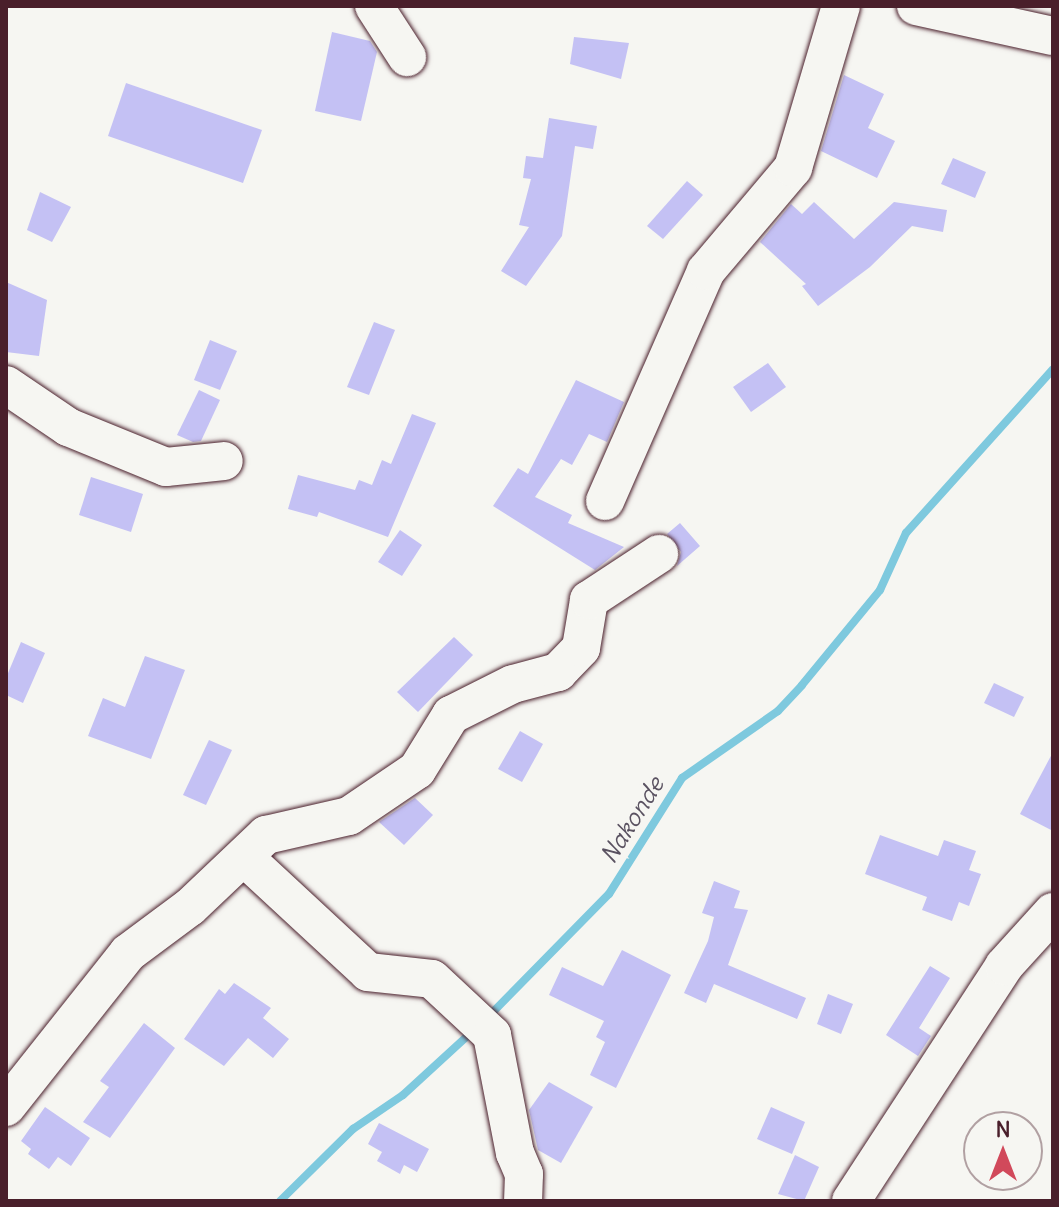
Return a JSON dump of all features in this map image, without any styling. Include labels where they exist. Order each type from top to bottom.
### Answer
[{"type":"street","points":[[374,6],[407,57]]},
{"type":"street","points":[[605,501],[706,271],[793,168],[841,6]]},
{"type":"street","points":[[916,6],[1053,36]]},
{"type":"street","points":[[6,385],[68,427],[166,467],[224,461]]},
{"type":"street","points":[[6,1107],[128,953],[190,907],[278,830],[349,816],[417,770],[451,715],[513,684],[558,672],[581,648],[589,600],[659,554]]},
{"type":"street","points":[[244,857],[368,972],[432,979],[492,1035],[515,1153],[524,1174],[523,1201]]},
{"type":"street","points":[[851,1201],[1004,966],[1053,912]]},
{"type":"building","points":[[332,32],[370,41],[377,52],[361,121],[315,111]]},
{"type":"building","points":[[574,37],[629,43],[621,79],[570,64]]},
{"type":"building","points":[[844,75],[884,94],[868,128],[895,141],[877,178],[821,151]]},
{"type":"building","points":[[126,83],[262,130],[243,183],[108,136]]},
{"type":"building","points":[[549,118],[597,126],[593,149],[575,146],[562,236],[526,286],[501,271],[529,227],[519,225],[531,179],[523,178],[526,156],[543,158]]},
{"type":"building","points":[[953,158],[986,172],[975,198],[941,184]]},
{"type":"building","points":[[687,181],[703,195],[663,239],[647,226]]},
{"type":"building","points":[[40,192],[71,207],[52,242],[27,230]]},
{"type":"building","points":[[814,202],[854,239],[894,202],[947,210],[943,232],[912,226],[870,267],[818,306],[802,286],[806,284],[760,242],[791,204],[802,214]]},
{"type":"building","points":[[6,282],[47,300],[39,356],[6,352]]},
{"type":"building","points":[[374,322],[395,330],[369,395],[347,387]]},
{"type":"building","points":[[210,340],[237,351],[220,390],[194,380]]},
{"type":"building","points":[[768,363],[786,387],[751,412],[733,387]]},
{"type":"building","points":[[576,380],[624,402],[607,442],[589,434],[572,465],[561,459],[535,497],[572,515],[568,523],[624,547],[595,570],[493,506],[518,468],[528,474]]},
{"type":"building","points":[[199,390],[220,400],[201,441],[193,442],[177,435]]},
{"type":"building","points":[[412,414],[436,423],[388,537],[319,512],[317,517],[288,509],[298,475],[355,490],[359,480],[372,485],[382,460],[391,464]]},
{"type":"building","points":[[91,477],[143,494],[131,532],[79,515]]},
{"type":"building","points":[[680,523],[700,546],[677,566],[681,552],[667,534]]},
{"type":"building","points":[[400,530],[422,545],[402,576],[378,562]]},
{"type":"building","points":[[454,637],[473,655],[418,712],[397,692]]},
{"type":"building","points":[[21,642],[45,653],[23,703],[6,695],[6,678]]},
{"type":"building","points":[[145,656],[185,670],[151,759],[88,736],[103,698],[125,707]]},
{"type":"building","points":[[994,683],[1024,697],[1014,717],[984,703]]},
{"type":"building","points":[[520,731],[543,744],[522,782],[498,769]]},
{"type":"building","points":[[209,740],[232,750],[206,805],[183,795]]},
{"type":"building","points":[[1053,752],[1053,831],[1020,814]]},
{"type":"building","points":[[415,798],[433,815],[404,845],[379,822]]},
{"type":"building","points":[[880,835],[938,856],[944,840],[976,851],[969,870],[981,874],[969,906],[959,902],[952,921],[922,910],[927,897],[865,874]]},
{"type":"building","points":[[714,881],[740,891],[734,908],[748,910],[728,965],[806,998],[797,1019],[714,984],[706,1003],[684,993],[708,941],[714,917],[702,913]]},
{"type":"building","points":[[622,950],[671,975],[616,1088],[590,1075],[605,1042],[596,1037],[604,1021],[549,995],[562,967],[603,986]]},
{"type":"building","points":[[930,966],[950,978],[919,1028],[931,1036],[918,1056],[886,1035]]},
{"type":"building","points":[[234,983],[271,1008],[263,1018],[289,1039],[273,1058],[248,1038],[224,1066],[184,1039],[219,989],[225,994]]},
{"type":"building","points":[[828,994],[853,1004],[841,1034],[817,1024]]},
{"type":"building","points":[[144,1023],[175,1048],[110,1138],[83,1122],[109,1087],[100,1081]]},
{"type":"building","points":[[549,1082],[593,1107],[561,1163],[538,1150],[529,1110]]},
{"type":"building","points":[[45,1107],[90,1138],[71,1166],[58,1157],[49,1169],[28,1154],[31,1149],[21,1141]]},
{"type":"building","points":[[771,1107],[805,1122],[792,1154],[757,1139]]},
{"type":"building","points":[[379,1123],[429,1149],[417,1172],[404,1165],[400,1174],[377,1161],[382,1152],[368,1144]]},
{"type":"building","points":[[795,1155],[819,1167],[804,1201],[778,1194]]},
{"type":"waterway","name":"Nakonde","points":[[487,1018],[609,894],[682,778],[778,711],[802,685],[880,590],[906,533],[1053,369]]},
{"type":"waterway","name":"Nakonde","points":[[280,1201],[353,1129],[403,1095],[474,1030]]}]
